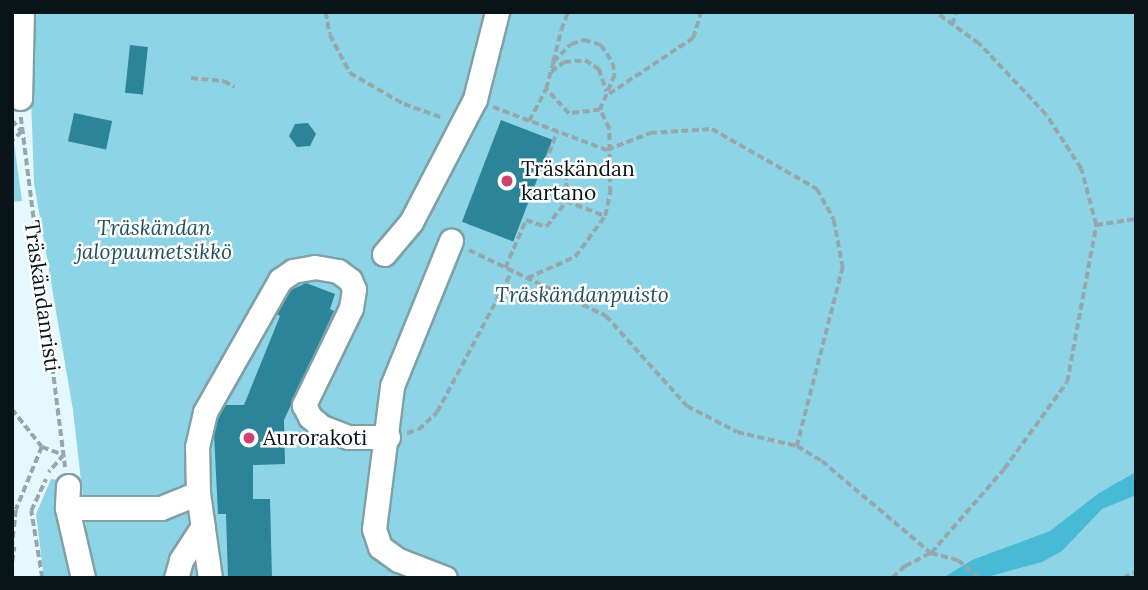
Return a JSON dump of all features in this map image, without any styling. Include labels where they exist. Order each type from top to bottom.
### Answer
[{"type":"street","points":[[20,98],[22,12]]},
{"type":"street","points":[[384,254],[411,222],[475,99],[497,12]]},
{"type":"street","points":[[446,578],[398,560],[380,547],[374,528],[388,437],[392,386],[451,241]]},
{"type":"street","points":[[210,578],[198,493],[197,447],[205,412],[280,280],[293,271],[315,267],[338,271],[354,289],[351,308],[304,405],[310,417],[322,427],[348,437],[388,437]]},
{"type":"street","points":[[83,578],[68,497],[161,508],[198,493]]},
{"type":"street","points":[[176,578],[181,560],[203,526]]},
{"type":"path","points":[[326,12],[330,35],[350,73],[404,104],[462,125]]},
{"type":"path","points":[[529,121],[546,89],[568,12]]},
{"type":"path","points":[[607,95],[694,38],[701,12]]},
{"type":"path","points":[[892,578],[931,553],[1004,469],[1067,382],[1096,225],[1081,169],[1046,115],[979,44],[935,12]]},
{"type":"path","points":[[952,25],[956,12]]},
{"type":"path","points":[[553,62],[571,44],[583,40],[601,45],[614,63],[607,95],[600,110]]},
{"type":"path","points":[[550,74],[564,62],[585,60],[599,69],[607,95]]},
{"type":"path","points":[[191,78],[224,80],[234,87]]},
{"type":"path","points":[[546,89],[569,114],[600,110]]},
{"type":"path","name":"Träskändanristi","points":[[20,98],[68,497]]},
{"type":"path","points":[[475,99],[607,150],[650,133],[712,129],[799,176],[827,202],[841,242],[841,289],[797,446]]},
{"type":"path","points":[[527,278],[575,257],[605,216],[610,193],[607,150],[609,129],[600,110]]},
{"type":"path","points":[[12,120],[22,132],[12,141]]},
{"type":"path","points":[[505,268],[526,220],[546,227],[566,201],[566,172],[545,163],[557,131]]},
{"type":"path","points":[[566,201],[605,216]]},
{"type":"path","points":[[1096,225],[1136,219]]},
{"type":"path","points":[[451,241],[606,316],[687,406],[737,432],[797,446],[852,483],[931,553],[958,560],[979,578]]},
{"type":"path","points":[[388,437],[418,430],[437,412],[512,271]]},
{"type":"path","points":[[12,409],[42,447],[64,455],[52,466],[31,511],[43,578]]},
{"type":"path","points":[[12,562],[16,510],[42,447]]},
{"type":"path","points":[[1123,578],[1136,572]]},
{"type":"green space","name":"Träskändanpuisto","points":[[28,12],[1136,12],[1136,578],[92,578],[73,410],[34,183]]},
{"type":"green space","points":[[12,128],[22,201],[12,202]]},
{"type":"green space","points":[[51,479],[59,480],[70,578],[44,578],[36,514]]},
{"type":"shaded area","points":[[1136,472],[1136,495],[1102,509],[1062,551],[1042,562],[983,578],[943,578],[972,560],[1050,531],[1099,493]]},
{"type":"building","points":[[130,45],[148,47],[143,95],[125,93]]},
{"type":"building","points":[[74,113],[112,121],[106,149],[68,141]]},
{"type":"building","name":"Träskändan kartano","points":[[501,120],[552,140],[513,241],[462,222]]},
{"type":"building","points":[[308,123],[316,134],[310,146],[297,147],[289,136],[295,124]]},
{"type":"building","name":"Aurorakoti","points":[[306,283],[335,294],[330,309],[334,311],[284,420],[285,464],[253,465],[253,499],[270,499],[272,578],[228,578],[226,514],[218,514],[214,434],[218,417],[225,405],[244,405],[280,316],[277,314],[291,290]]},
{"type":"place","name":"Träskändan kartano","points":[[507,181]]},
{"type":"place","name":"Aurorakoti","points":[[249,438]]},
{"type":"park label","name":"Träskändan jalopuumetsikkö","points":[[154,240]]}]
